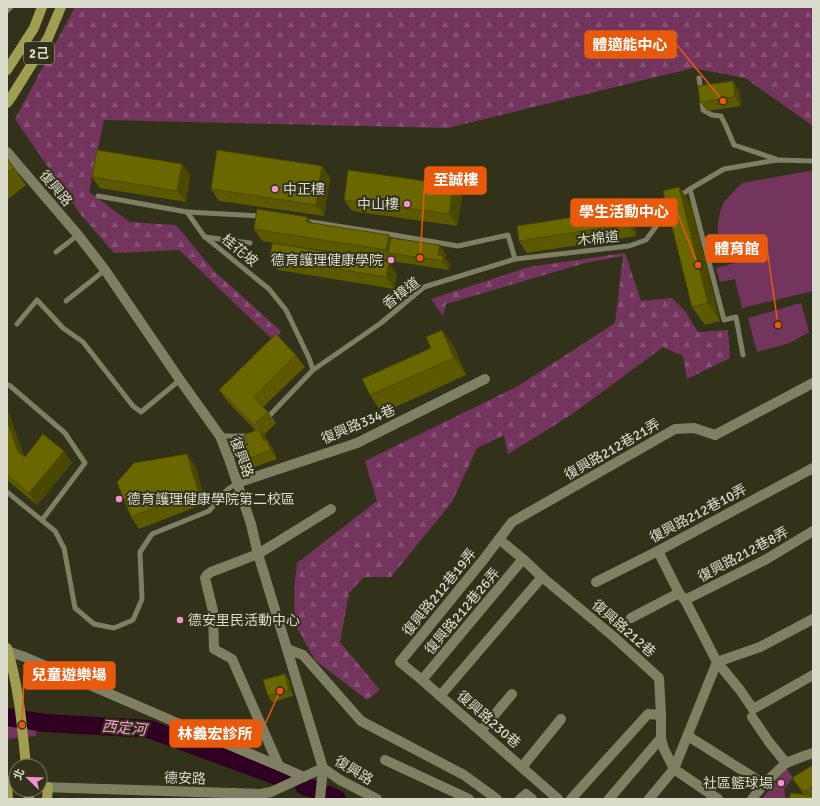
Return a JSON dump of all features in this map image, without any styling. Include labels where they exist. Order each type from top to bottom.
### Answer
[{"type":"main road","name":"2己","points":[[7,70],[34,28],[42,7]]},
{"type":"main road","name":"2己","points":[[10,99],[48,38],[61,7]]},
{"type":"main road","points":[[7,649],[13,666],[18,695],[25,758]]},
{"type":"main road","points":[[7,781],[8,799]]},
{"type":"street","name":"復興路","points":[[7,152],[78,235],[105,270],[220,436],[251,524],[258,554],[323,768],[340,780],[377,799]]},
{"type":"street","name":"復興路334巷","points":[[237,483],[357,443],[485,379]]},
{"type":"street","name":"復興路212巷21弄","points":[[499,539],[512,522],[675,429],[694,428],[715,435],[813,383]]},
{"type":"street","name":"復興路212巷10弄","points":[[596,582],[658,551],[813,468]]},
{"type":"street","points":[[279,766],[232,658],[214,649],[213,611],[205,578],[211,572],[258,554],[331,509]]},
{"type":"street","name":"復興路212巷8弄","points":[[631,618],[766,560],[813,531]]},
{"type":"street","name":"復興路212巷","points":[[499,539],[614,637],[659,678],[662,715],[661,738],[664,749],[674,769],[718,799]]},
{"type":"street","name":"復興路212巷19弄","points":[[400,662],[499,539]]},
{"type":"street","points":[[658,551],[717,662],[740,690],[753,709],[813,675]]},
{"type":"street","name":"復興路212巷26弄","points":[[422,680],[523,559]]},
{"type":"street","points":[[440,696],[542,577]]},
{"type":"street","points":[[649,799],[674,769],[717,662],[760,647],[813,619]]},
{"type":"street","points":[[7,649],[304,777]]},
{"type":"street","points":[[287,649],[303,655],[361,721],[464,775],[490,797]]},
{"type":"street","name":"復興路230巷","points":[[400,662],[558,799]]},
{"type":"street","points":[[481,731],[512,694]]},
{"type":"street","points":[[571,799],[648,714],[662,715]]},
{"type":"street","points":[[752,717],[786,763]]},
{"type":"street","points":[[522,767],[561,720]]},
{"type":"street","points":[[688,736],[764,784]]},
{"type":"street","points":[[609,799],[661,738]]},
{"type":"street","points":[[752,799],[764,784],[786,763],[813,753]]},
{"type":"street","points":[[385,760],[469,799]]},
{"type":"street","points":[[320,799],[323,768]]},
{"type":"street","name":"德安路","points":[[48,787],[260,794],[271,792],[323,768]]},
{"type":"street","points":[[520,799],[526,794],[532,799]]},
{"type":"lane","points":[[7,11],[11,7]]},
{"type":"lane","points":[[699,78],[703,110],[712,115],[720,116],[734,145],[777,160],[813,161]]},
{"type":"lane","name":"木棉道","points":[[515,258],[629,246],[646,240],[678,196],[724,168],[777,160]]},
{"type":"lane","points":[[690,189],[724,320],[736,317],[743,355]]},
{"type":"lane","points":[[98,196],[187,212],[268,216]]},
{"type":"lane","name":"桂花坡","points":[[187,212],[204,236],[268,289],[286,310],[309,358],[313,370]]},
{"type":"lane","points":[[299,220],[458,246],[508,235],[515,258]]},
{"type":"lane","points":[[56,252],[78,235]]},
{"type":"lane","points":[[204,236],[250,243]]},
{"type":"lane","name":"香樟道","points":[[313,370],[381,323],[424,287],[515,258]]},
{"type":"lane","points":[[66,301],[105,270]]},
{"type":"lane","points":[[17,324],[37,300],[63,328],[83,342],[133,406],[141,412],[180,380]]},
{"type":"lane","points":[[269,416],[313,370]]},
{"type":"lane","points":[[7,385],[9,385],[66,433],[85,463],[42,520]]},
{"type":"lane","points":[[229,458],[255,431]]},
{"type":"lane","points":[[220,436],[250,436]]},
{"type":"lane","points":[[7,492],[55,531],[64,548],[76,608],[94,624],[114,628],[133,620],[142,599],[140,552],[152,534],[209,511],[228,489],[237,483]]},
{"type":"green space","points":[[75,7],[813,7],[813,126],[745,78],[693,68],[448,128],[104,120],[89,192],[130,222],[176,225],[214,271],[281,331],[274,341],[179,250],[114,253],[81,215],[15,119]]},
{"type":"green space","points":[[813,171],[813,291],[742,308],[735,279],[720,282],[716,268],[739,262],[727,253],[718,235],[720,212],[724,202],[742,183]]},
{"type":"green space","points":[[625,253],[641,301],[672,298],[685,311],[698,332],[728,330],[730,358],[687,379],[683,356],[663,347],[571,415],[508,454],[504,435],[477,448],[452,502],[391,577],[364,577],[349,593],[340,642],[380,690],[367,700],[315,660],[295,624],[294,589],[297,563],[377,501],[365,461],[518,386],[615,323],[623,256],[585,263],[446,304],[443,316],[431,299],[529,267]]},
{"type":"green space","points":[[801,303],[809,332],[790,343],[757,352],[748,318]]},
{"type":"green space","points":[[7,713],[36,715],[36,736],[7,739]]},
{"type":"green space","name":"社區籃球場","points":[[786,768],[793,778],[784,789],[786,799],[762,799]]},
{"type":"building","points":[[733,81],[735,97],[700,102],[698,86]]},
{"type":"building","points":[[97,150],[182,164],[177,191],[92,177]]},
{"type":"building","name":"中正樓","points":[[217,150],[322,166],[316,205],[211,189]]},
{"type":"building","points":[[7,158],[14,168],[7,173]]},
{"type":"building","points":[[348,170],[453,185],[449,214],[344,200]]},
{"type":"building","points":[[679,187],[708,303],[692,307],[663,191]]},
{"type":"building","points":[[257,209],[307,217],[306,222],[389,235],[386,250],[254,229]]},
{"type":"building","points":[[626,209],[628,224],[519,241],[517,226]]},
{"type":"building","points":[[391,238],[440,245],[438,255],[443,256],[443,261],[388,253]]},
{"type":"building","points":[[272,243],[389,262],[386,277],[270,258]]},
{"type":"building","points":[[442,330],[454,358],[370,395],[362,379],[431,348],[426,337]]},
{"type":"building","points":[[276,334],[296,355],[254,397],[268,412],[254,425],[219,390]]},
{"type":"building","points":[[7,420],[18,452],[25,457],[43,434],[64,451],[29,493],[7,475]]},
{"type":"building","points":[[259,429],[264,441],[267,440],[271,450],[243,461],[238,448],[248,445],[244,435]]},
{"type":"building","points":[[187,454],[198,491],[131,517],[117,482],[134,463]]},
{"type":"building","points":[[285,674],[289,690],[268,696],[263,680]]},
{"type":"building","points":[[813,765],[813,786],[803,792],[792,778]]},
{"type":"building","points":[[791,793],[813,796],[813,799],[789,799]]},
{"type":"waterway","name":"西定河","points":[[7,717],[45,723],[149,729],[282,778]]},
{"type":"waterway","name":"西定河","points":[[304,786],[313,789]]},
{"type":"waterway","name":"西定河","points":[[329,795],[337,799]]},
{"type":"place","name":"體適能中心","points":[[723,101]]},
{"type":"place","name":"中正樓","points":[[275,189]]},
{"type":"place","name":"中山樓","points":[[407,204]]},
{"type":"place","name":"至誠樓","points":[[420,258]]},
{"type":"place","name":"德育護理健康學院","points":[[391,260]]},
{"type":"place","name":"學生活動中心","points":[[698,265]]},
{"type":"place","name":"體育館","points":[[778,325]]},
{"type":"place","name":"德育護理健康學院第二校區","points":[[119,499]]},
{"type":"place","name":"德安里民活動中心","points":[[180,620]]},
{"type":"place","name":"林義宏診所","points":[[280,691]]},
{"type":"place","name":"兒童遊樂場","points":[[22,725]]},
{"type":"place","name":"社區籃球場","points":[[781,783]]}]
